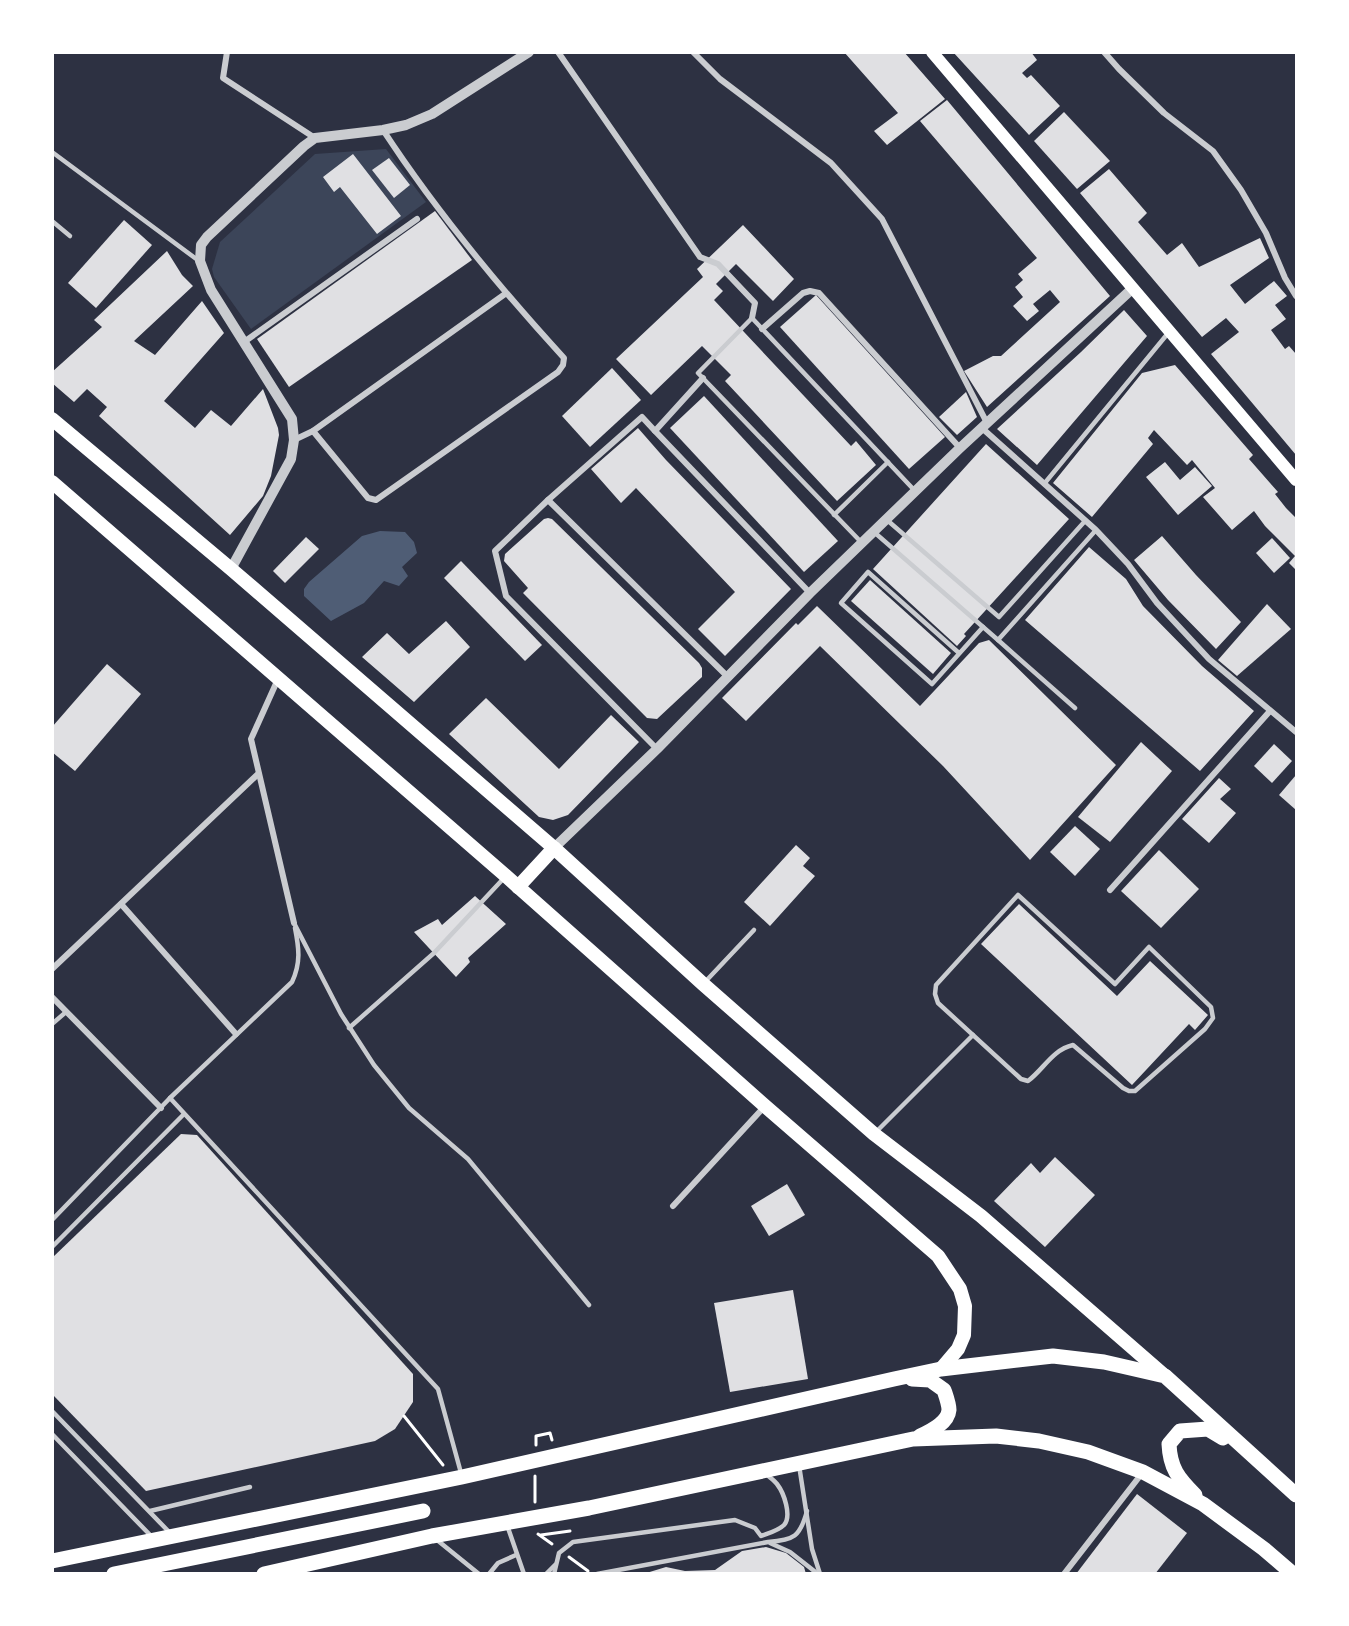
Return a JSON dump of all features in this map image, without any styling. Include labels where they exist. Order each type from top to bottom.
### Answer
[{"type":"highway","points":[[52,1561],[462,1477],[941,1369],[1053,1356],[1104,1362],[1165,1376],[1296,1495]]},
{"type":"highway","points":[[894,1379],[930,1380],[944,1390],[949,1410],[945,1419],[934,1429],[913,1439]]},
{"type":"highway","points":[[1203,1504],[1179,1478],[1170,1461],[1169,1444],[1180,1431],[1208,1428],[1252,1455]]},
{"type":"highway","points":[[264,1574],[432,1536],[589,1508],[913,1439],[996,1436],[1039,1441],[1088,1452],[1143,1472],[1203,1504],[1264,1549],[1293,1574]]},
{"type":"highway","points":[[114,1574],[423,1511]]},
{"type":"main road","points":[[932,52],[1296,480]]},
{"type":"main road","points":[[52,419],[231,569],[554,848],[703,984],[874,1134],[981,1216],[1165,1376]]},
{"type":"main road","points":[[52,482],[506,876],[938,1256],[960,1289],[965,1306],[964,1335],[958,1348],[941,1369]]},
{"type":"main road","points":[[518,887],[554,848]]},
{"type":"street","points":[[227,52],[223,78],[315,138]]},
{"type":"street","points":[[231,569],[291,459],[294,440],[292,418],[211,290],[200,261],[201,246],[207,237],[315,138],[406,125],[432,114],[529,52]]},
{"type":"street","points":[[558,52],[700,257],[718,264],[755,303],[752,318]]},
{"type":"street","points":[[693,52],[720,79],[831,163],[882,219],[985,426],[1044,484],[1096,530],[1128,564],[1157,603],[1209,659],[1296,732]]},
{"type":"street","points":[[1104,52],[1164,113],[1212,151],[1241,190],[1266,233],[1285,278],[1296,296]]},
{"type":"street","points":[[313,431],[368,498],[375,500],[558,372],[563,365],[564,358],[506,294],[402,160],[383,130]]},
{"type":"street","points":[[244,342],[417,219]]},
{"type":"street","points":[[554,848],[657,749],[810,593],[960,448],[1133,288]]},
{"type":"street","points":[[762,329],[803,293],[810,291],[819,293],[960,448]]},
{"type":"street","points":[[294,440],[313,431],[506,294]]},
{"type":"street","points":[[655,431],[703,378]]},
{"type":"street","points":[[657,749],[506,596],[495,551],[548,500],[642,417],[810,593]]},
{"type":"street","points":[[548,500],[727,676]]},
{"type":"street","points":[[278,679],[251,739],[294,923]]},
{"type":"street","points":[[1110,890],[1270,711]]},
{"type":"street","points":[[52,969],[258,774]]},
{"type":"street","points":[[121,904],[236,1034]]},
{"type":"street","points":[[52,997],[160,1108]]},
{"type":"street","points":[[673,1206],[765,1106]]},
{"type":"street","points":[[1064,1574],[1143,1472]]},
{"type":"lane","points":[[52,152],[200,261]]},
{"type":"lane","points":[[52,221],[70,236]]},
{"type":"lane","points":[[862,543],[698,373],[752,318],[916,492]]},
{"type":"lane","points":[[1044,484],[1169,332]]},
{"type":"lane","points":[[834,515],[888,462]]},
{"type":"lane","points":[[887,520],[999,617],[1085,521]]},
{"type":"lane","points":[[998,640],[1096,530]]},
{"type":"lane","points":[[874,532],[1075,708]]},
{"type":"lane","points":[[959,653],[868,572],[841,603],[932,684],[983,627]]},
{"type":"lane","points":[[349,1028],[434,953],[506,876]]},
{"type":"lane","points":[[1018,895],[1114,984],[1149,947],[1211,1007],[1213,1018],[1198,1037],[1135,1091],[1129,1091],[1073,1045],[1056,1052],[1028,1081],[1021,1079],[973,1035],[938,1003],[935,994],[936,986],[1018,895]]},
{"type":"lane","points":[[294,923],[349,1028],[374,1065],[410,1108],[468,1159],[589,1305]]},
{"type":"lane","points":[[52,1220],[170,1098],[292,982],[298,970],[300,952],[294,923]]},
{"type":"lane","points":[[703,984],[754,930]]},
{"type":"lane","points":[[52,1024],[66,1012]]},
{"type":"lane","points":[[874,1134],[973,1035]]},
{"type":"lane","points":[[170,1098],[438,1389],[462,1477]]},
{"type":"lane","points":[[52,1247],[184,1114]]},
{"type":"lane","points":[[52,1411],[173,1536]]},
{"type":"lane","points":[[52,1434],[155,1540]]},
{"type":"lane","points":[[798,1462],[812,1549],[819,1574]]},
{"type":"lane","points":[[761,1470],[777,1484],[788,1515],[786,1523],[779,1529],[761,1536]]},
{"type":"lane","points":[[150,1511],[250,1487]]},
{"type":"lane","points":[[597,1574],[768,1542],[786,1541],[797,1536],[804,1525],[807,1511]]},
{"type":"lane","points":[[554,1574],[559,1553],[573,1542],[735,1520],[755,1528],[768,1542],[790,1552],[819,1574]]},
{"type":"lane","points":[[506,1522],[524,1574]]},
{"type":"lane","points":[[432,1536],[479,1574]]},
{"type":"lane","points":[[489,1574],[498,1563],[516,1555]]},
{"type":"lane","points":[[546,1574],[556,1564]]},
{"type":"path","points":[[536,1436],[550,1433],[552,1440]]},
{"type":"path","points":[[539,1535],[570,1531]]},
{"type":"shaded area","points":[[386,149],[426,202],[251,329],[214,277],[212,269],[220,242],[315,154]]},
{"type":"shaded area","points":[[380,531],[405,532],[414,542],[417,553],[402,567],[408,576],[399,586],[384,581],[364,603],[331,621],[304,596],[304,589],[362,536]]},
{"type":"building","points":[[844,52],[904,52],[945,99],[887,145],[874,131],[898,113]]},
{"type":"building","points":[[953,52],[1031,52],[1037,60],[1022,73],[1027,78],[1031,75],[1060,106],[1029,135]]},
{"type":"building","points":[[947,100],[1110,296],[987,407],[964,371],[993,356],[1001,356],[1060,302],[1050,290],[1033,304],[1039,311],[1027,321],[1013,306],[1023,297],[1015,287],[1023,280],[1018,274],[1037,258],[920,121]]},
{"type":"building","points":[[1064,112],[1110,161],[1077,189],[1034,141]]},
{"type":"building","points":[[353,154],[401,216],[377,234],[340,187],[334,192],[323,177]]},
{"type":"building","points":[[389,158],[410,185],[394,198],[372,170]]},
{"type":"building","points":[[1109,169],[1147,213],[1138,222],[1167,255],[1182,243],[1199,267],[1260,238],[1269,258],[1230,285],[1245,304],[1274,281],[1287,296],[1275,305],[1286,319],[1271,330],[1285,349],[1289,346],[1296,354],[1296,455],[1211,354],[1239,332],[1226,318],[1202,337],[1080,193]]},
{"type":"building","points":[[435,211],[472,260],[289,387],[257,339]]},
{"type":"building","points":[[124,220],[152,245],[96,308],[68,283]]},
{"type":"building","points":[[743,225],[794,279],[773,301],[736,264],[716,284],[723,291],[714,300],[851,446],[856,441],[876,465],[837,501],[725,381],[731,375],[702,346],[651,395],[616,359],[703,277],[697,269]]},
{"type":"building","points":[[167,251],[182,275],[193,286],[134,341],[155,355],[202,301],[224,333],[164,401],[195,428],[211,410],[231,426],[263,389],[278,428],[279,435],[271,476],[263,496],[230,535],[99,416],[107,407],[87,389],[74,402],[52,383],[52,372],[102,327],[94,320]]},
{"type":"building","points":[[816,295],[945,437],[909,469],[780,327]]},
{"type":"building","points":[[1124,310],[1147,336],[1037,465],[997,429]]},
{"type":"building","points":[[1175,365],[1253,455],[1249,459],[1278,492],[1275,494],[1296,518],[1296,570],[1289,563],[1295,556],[1265,526],[1254,511],[1232,530],[1203,497],[1215,488],[1192,460],[1187,465],[1154,430],[1148,438],[1153,444],[1092,517],[1053,483],[1142,373]]},
{"type":"building","points":[[612,368],[641,400],[590,447],[562,416]]},
{"type":"building","points":[[966,392],[977,417],[957,435],[939,417]]},
{"type":"building","points":[[704,396],[838,541],[804,572],[670,428]]},
{"type":"building","points":[[638,428],[791,589],[725,656],[698,629],[735,592],[636,488],[621,503],[591,469]]},
{"type":"building","points":[[986,444],[1069,519],[964,634],[966,636],[957,646],[873,569]]},
{"type":"building","points":[[1165,462],[1180,480],[1195,467],[1212,486],[1178,515],[1146,477]]},
{"type":"building","points":[[544,519],[552,519],[702,668],[702,677],[657,719],[647,718],[523,593],[528,588],[504,561],[505,554]]},
{"type":"building","points":[[1162,536],[1241,622],[1216,649],[1168,600],[1134,560]]},
{"type":"building","points":[[306,537],[319,549],[285,583],[273,571]]},
{"type":"building","points":[[1272,538],[1290,558],[1274,573],[1256,553]]},
{"type":"building","points":[[1089,547],[1126,579],[1143,606],[1202,666],[1254,711],[1200,771],[1025,620]]},
{"type":"building","points":[[461,561],[542,645],[525,661],[444,578]]},
{"type":"building","points":[[870,580],[951,653],[933,674],[851,601]]},
{"type":"building","points":[[1267,604],[1291,629],[1237,676],[1218,660]]},
{"type":"building","points":[[817,606],[920,706],[979,643],[989,640],[1116,765],[1030,860],[943,766],[820,646],[746,721],[722,698],[796,623],[798,625]]},
{"type":"building","points":[[446,621],[470,647],[414,702],[362,657],[387,633],[409,654]]},
{"type":"building","points":[[107,664],[141,694],[75,771],[52,752],[52,727]]},
{"type":"building","points":[[486,698],[559,769],[611,715],[639,742],[568,815],[553,820],[539,817],[449,734]]},
{"type":"building","points":[[1141,742],[1172,771],[1110,842],[1078,817]]},
{"type":"building","points":[[1274,744],[1292,761],[1272,783],[1254,766]]},
{"type":"building","points":[[1296,775],[1296,810],[1279,795]]},
{"type":"building","points":[[1219,778],[1231,789],[1220,799],[1236,813],[1209,843],[1182,819]]},
{"type":"building","points":[[1075,826],[1100,849],[1075,876],[1050,852]]},
{"type":"building","points":[[796,845],[810,858],[803,866],[815,876],[770,926],[744,902]]},
{"type":"building","points":[[1159,850],[1199,889],[1161,928],[1121,891]]},
{"type":"building","points":[[475,896],[506,924],[468,958],[470,962],[456,977],[414,932],[438,919],[442,925]]},
{"type":"building","points":[[1019,904],[1117,996],[1150,961],[1208,1015],[1195,1030],[1189,1024],[1132,1085],[981,944]]},
{"type":"building","points":[[181,1134],[197,1135],[413,1374],[413,1402],[395,1429],[375,1441],[146,1491],[52,1394],[52,1258]]},
{"type":"building","points":[[1055,1157],[1095,1195],[1045,1247],[994,1201],[1031,1163],[1040,1173]]},
{"type":"building","points":[[787,1184],[805,1215],[769,1236],[751,1206]]},
{"type":"building","points":[[793,1290],[808,1379],[730,1392],[714,1303]]},
{"type":"building","points":[[1137,1494],[1187,1533],[1155,1574],[1076,1574]]},
{"type":"building","points":[[766,1547],[786,1553],[804,1567],[806,1574],[643,1574],[666,1567],[685,1571],[715,1570],[742,1551]]}]
